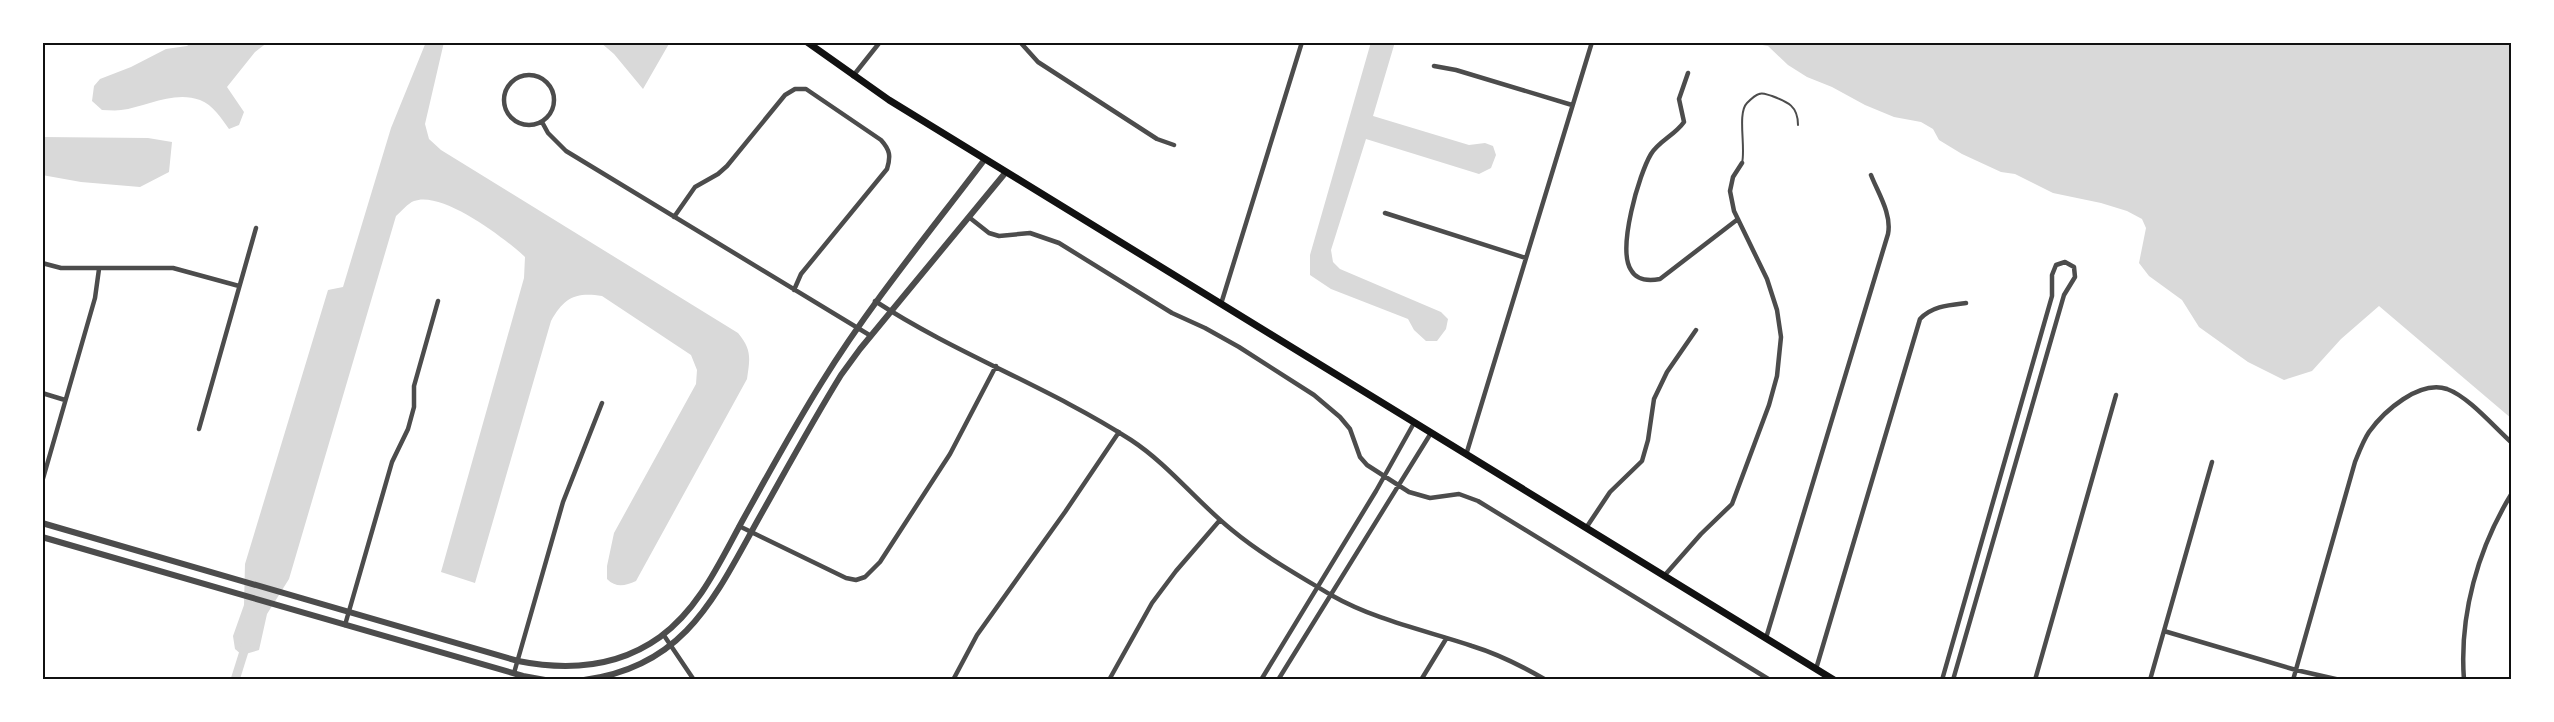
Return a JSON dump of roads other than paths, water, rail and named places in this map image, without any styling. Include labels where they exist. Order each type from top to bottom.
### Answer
[{"type":"main road","points":[[807,42],[853,76],[985,159],[1834,680]]},
{"type":"street","points":[[853,76],[880,42]]},
{"type":"street","points":[[1020,42],[1038,62],[1157,140],[1174,145]]},
{"type":"street","points":[[1221,304],[1302,42]]},
{"type":"street","points":[[1466,454],[1592,42]]},
{"type":"street","points":[[1434,66],[1456,70],[1572,105]]},
{"type":"street","points":[[1688,73],[1679,92],[1684,122],[1651,153],[1629,219],[1628,263],[1631,270],[1639,278],[1649,281],[1660,279],[1738,219]]},
{"type":"street","points":[[529,74],[540,77],[548,83],[553,92],[554,102],[550,113],[542,122],[527,125],[517,122],[508,114],[504,104],[504,93],[510,82],[519,76],[529,74]]},
{"type":"street","points":[[674,217],[688,194],[727,166],[785,95],[795,90],[806,89],[881,140],[888,148],[890,159],[887,169],[801,274],[794,290]]},
{"type":"street","points":[[542,122],[548,133],[566,151],[871,336]]},
{"type":"street","points":[[42,524],[518,661],[564,668],[605,663],[635,652],[663,634],[696,601],[796,426],[857,328],[875,301],[985,159]]},
{"type":"street","points":[[1664,576],[1701,534],[1732,504],[1769,405],[1777,376],[1781,337],[1778,310],[1767,279],[1734,211],[1730,192],[1733,177],[1742,163]]},
{"type":"street","points":[[584,680],[627,670],[672,645],[706,609],[824,403],[871,336],[1006,172]]},
{"type":"street","points":[[1766,638],[1888,234],[1890,224],[1887,213],[1871,175]]},
{"type":"street","points":[[1385,213],[1526,258]]},
{"type":"street","points":[[970,218],[989,233],[999,236],[1030,233],[1059,243],[1172,313],[1239,347],[1314,396],[1340,417],[1350,429],[1360,457],[1375,472],[1420,496],[1430,498],[1459,494],[1478,501],[1770,680]]},
{"type":"street","points":[[199,429],[256,228]]},
{"type":"street","points":[[1942,680],[2052,296],[2052,275],[2056,266],[2065,262],[2074,267],[2075,277],[2064,295],[1953,680]]},
{"type":"street","points":[[42,263],[61,267],[99,269],[173,268],[239,286]]},
{"type":"street","points":[[42,482],[95,298],[99,269]]},
{"type":"street","points":[[345,625],[392,462],[408,429],[414,407],[414,386],[438,301]]},
{"type":"street","points":[[875,301],[891,312],[1093,416],[1119,432],[1152,455],[1220,520],[1249,543],[1330,594],[1372,614],[1503,657],[1546,680]]},
{"type":"street","points":[[1816,669],[1920,319],[1927,312],[1936,308],[1966,303]]},
{"type":"street","points":[[1586,528],[1610,492],[1642,461],[1648,440],[1654,399],[1667,372],[1696,330]]},
{"type":"street","points":[[739,526],[846,578],[855,580],[865,578],[880,562],[932,483],[996,366]]},
{"type":"street","points":[[2294,680],[2362,443],[2380,419],[2406,399],[2425,390],[2446,389],[2461,396],[2512,443]]},
{"type":"street","points":[[42,393],[65,400]]},
{"type":"street","points":[[2035,680],[2116,395]]},
{"type":"street","points":[[514,673],[563,502],[602,403]]},
{"type":"street","points":[[1261,680],[1384,477],[1414,423]]},
{"type":"street","points":[[953,680],[977,634],[1065,512],[1119,432]]},
{"type":"street","points":[[1278,680],[1431,434]]},
{"type":"street","points":[[2150,680],[2212,462]]},
{"type":"street","points":[[1995,492],[2006,495]]},
{"type":"street","points":[[2464,680],[2464,641],[2475,576],[2494,527],[2512,493]]},
{"type":"street","points":[[1109,680],[1152,603],[1220,520]]},
{"type":"street","points":[[42,537],[545,680]]},
{"type":"street","points":[[2164,631],[2296,670],[2340,680]]},
{"type":"street","points":[[663,634],[694,680]]},
{"type":"street","points":[[1421,680],[1446,639]]},
{"type":"lane","points":[[1742,163],[1744,156],[1743,111],[1746,104],[1756,94],[1762,93],[1790,103],[1798,115],[1798,125]]},
{"type":"waterway","points":[[235,680],[246,645]]}]
